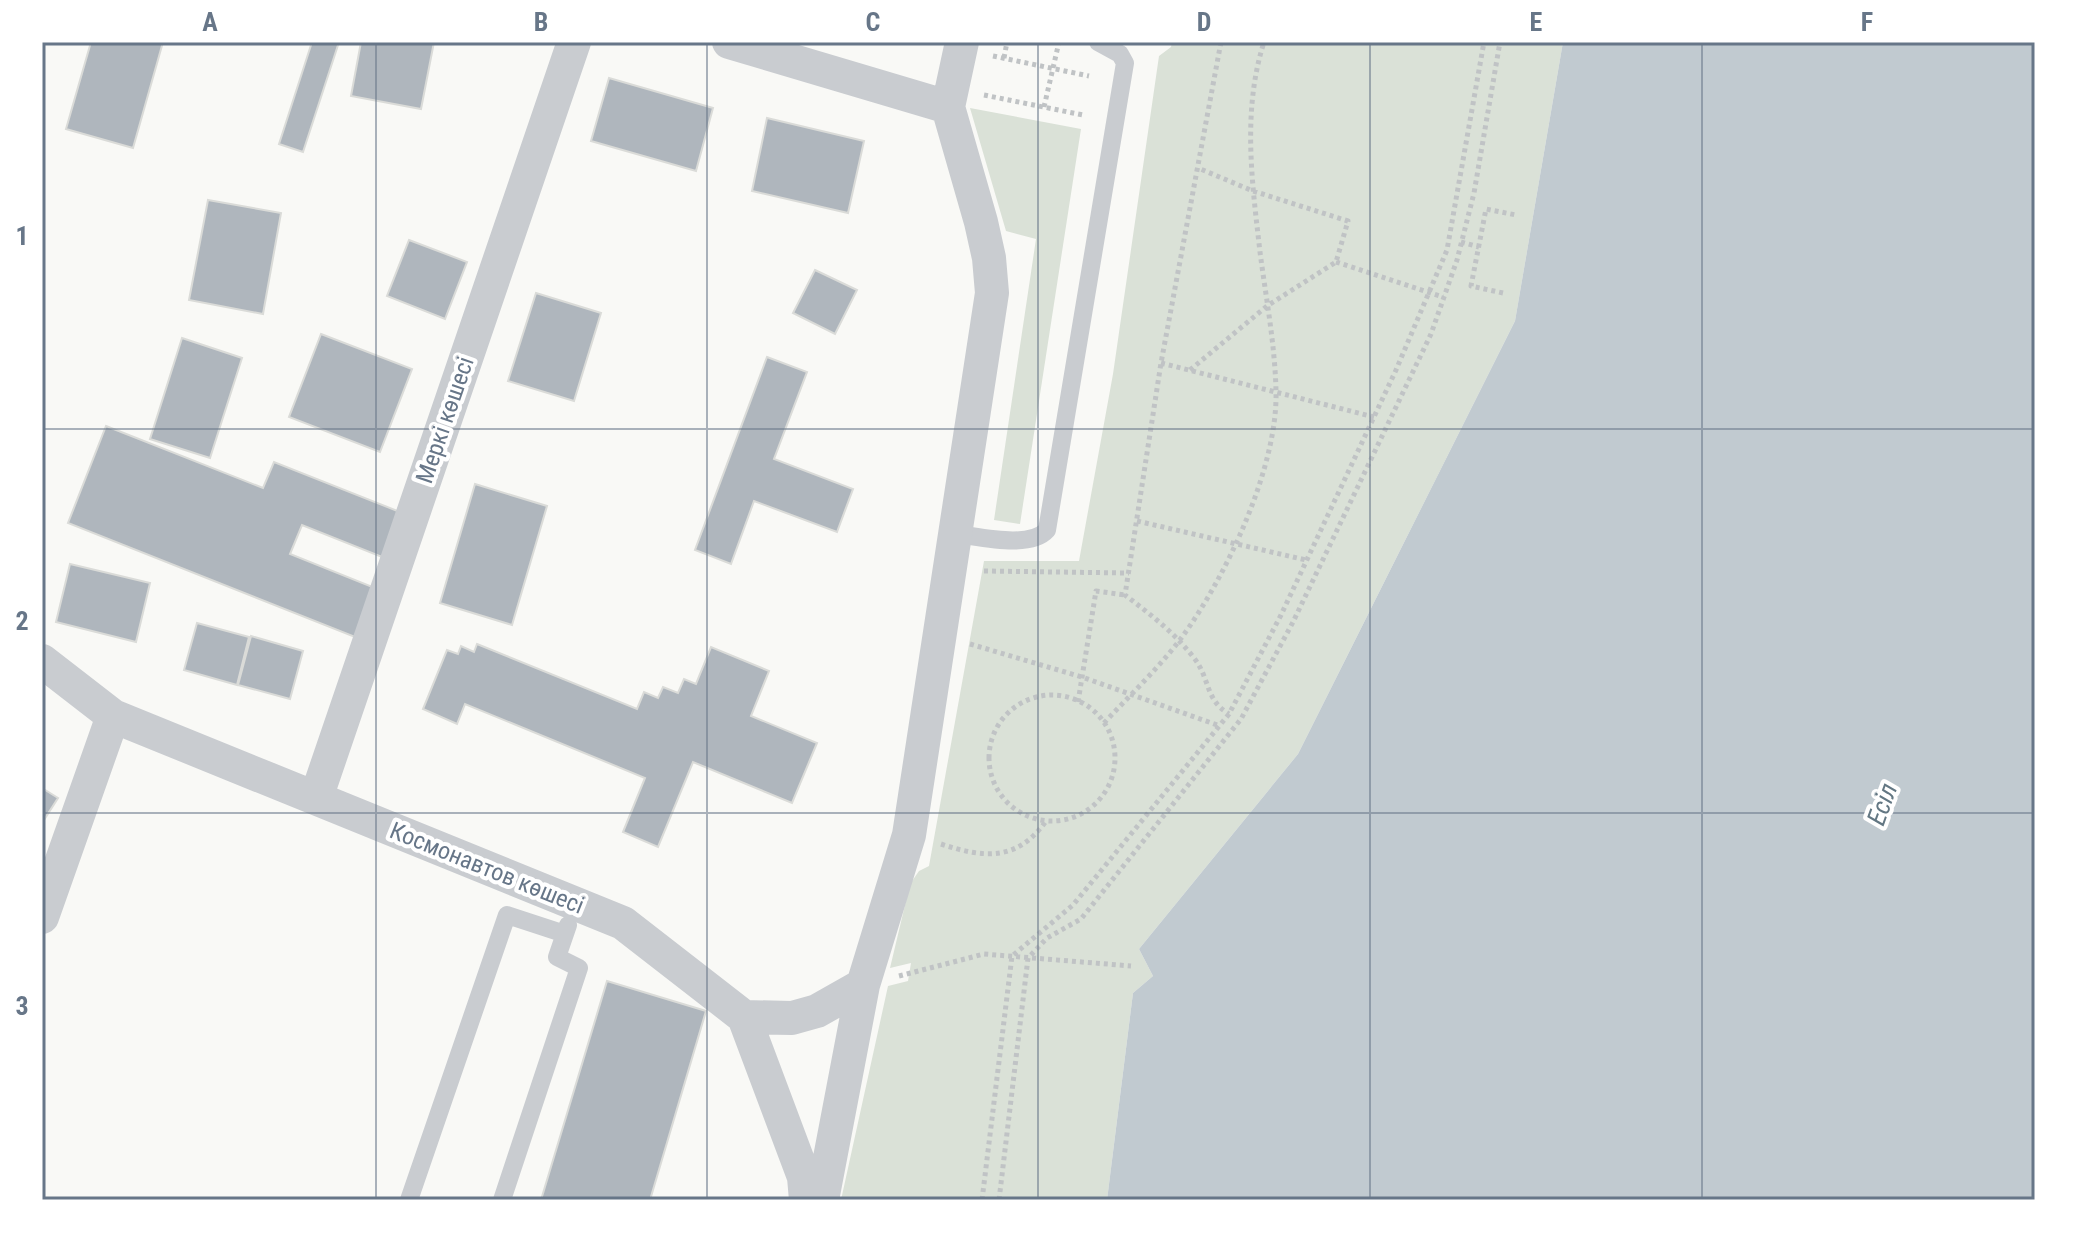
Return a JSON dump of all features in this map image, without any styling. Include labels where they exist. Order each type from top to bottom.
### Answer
[{"type":"street","name":"Меркі көшесі","points":[[316,798],[574,42]]},
{"type":"street","points":[[729,42],[950,98]]},
{"type":"street","points":[[822,1200],[863,985],[909,835],[992,293],[989,258],[950,98],[961,45]]},
{"type":"street","name":"Космонавтов көшесі","points":[[42,661],[113,716],[316,798],[570,919],[623,923],[744,1017]]},
{"type":"street","points":[[42,917],[113,716]]},
{"type":"street","points":[[806,1200],[804,1177],[744,1017],[792,1018],[817,1011],[863,985]]},
{"type":"lane","points":[[957,534],[1029,541],[1041,538],[1047,530],[1125,63],[1120,54],[1098,42]]},
{"type":"lane","points":[[409,1200],[507,915],[570,919],[557,957],[579,968],[502,1200]]},
{"type":"path","points":[[1004,58],[1007,42]]},
{"type":"path","points":[[1044,107],[1059,42]]},
{"type":"path","points":[[1125,595],[1161,363],[1221,42]]},
{"type":"path","points":[[1104,723],[1180,640],[1211,594],[1236,544],[1260,479],[1272,435],[1276,392],[1253,191],[1249,115],[1258,59],[1264,42]]},
{"type":"path","points":[[982,1200],[1012,956],[1073,905],[1229,714],[1374,417],[1447,250],[1484,42]]},
{"type":"path","points":[[999,1200],[1028,958],[1047,938],[1081,919],[1241,719],[1293,622],[1431,334],[1474,193],[1500,42]]},
{"type":"path","points":[[961,45],[1004,58],[1089,76]]},
{"type":"path","points":[[950,98],[1044,107],[1083,115]]},
{"type":"path","points":[[1190,370],[1267,306],[1336,262],[1348,221],[1253,191],[1198,168]]},
{"type":"path","points":[[1503,293],[1471,286],[1486,209],[1516,215]]},
{"type":"path","points":[[1461,242],[1480,247]]},
{"type":"path","points":[[1336,262],[1443,297]]},
{"type":"path","points":[[1161,363],[1374,417]]},
{"type":"path","points":[[1137,521],[1306,560]]},
{"type":"path","points":[[979,571],[1129,573]]},
{"type":"path","points":[[1078,702],[1096,591],[1125,595],[1174,632],[1198,662],[1216,706],[1229,714]]},
{"type":"path","points":[[966,643],[1082,677],[1220,726]]},
{"type":"path","points":[[1047,695],[1069,697],[1078,702],[1089,707],[1104,723],[1113,743],[1115,765],[1110,784],[1099,800],[1084,813],[1066,820],[1046,821],[1026,816],[1010,806],[997,790],[990,772],[989,752],[995,731],[1008,713],[1026,701],[1047,695]]},
{"type":"path","points":[[909,835],[971,854],[1000,854],[1021,847],[1035,837],[1046,821]]},
{"type":"path","points":[[863,985],[984,954],[1131,966]]},
{"type":"shaded area","points":[[1172,42],[1563,42],[1515,321],[1298,754],[1139,949],[1153,976],[1133,993],[1107,1200],[841,1200],[888,986],[908,981],[911,963],[890,968],[910,884],[919,871],[929,866],[984,561],[1079,561],[1113,374],[1159,56],[1171,47]]},
{"type":"shaded area","points":[[970,108],[1081,129],[1020,524],[994,520],[1036,239],[1006,231]]},
{"type":"water","name":"Есіл","points":[[1563,42],[2035,42],[2035,1200],[1107,1200],[1133,993],[1153,976],[1139,949],[1298,754],[1515,321]]},
{"type":"building","points":[[91,42],[163,42],[133,148],[66,129]]},
{"type":"building","points":[[312,42],[339,42],[303,152],[279,144]]},
{"type":"building","points":[[361,42],[434,42],[421,109],[351,96]]},
{"type":"building","points":[[609,78],[713,108],[696,171],[591,141]]},
{"type":"building","points":[[767,118],[864,141],[848,213],[752,191]]},
{"type":"building","points":[[208,200],[281,213],[263,314],[189,300]]},
{"type":"building","points":[[409,240],[467,262],[445,319],[387,296]]},
{"type":"building","points":[[815,270],[857,290],[835,334],[793,313]]},
{"type":"building","points":[[536,293],[601,313],[574,401],[508,381]]},
{"type":"building","points":[[321,334],[412,369],[380,452],[289,417]]},
{"type":"building","points":[[182,338],[242,358],[210,458],[150,439]]},
{"type":"building","points":[[767,357],[807,372],[774,459],[853,489],[837,532],[754,501],[731,564],[695,550]]},
{"type":"building","points":[[106,426],[263,488],[274,462],[405,514],[387,559],[302,525],[290,554],[375,588],[355,637],[68,523]]},
{"type":"building","points":[[475,484],[547,506],[512,625],[440,603]]},
{"type":"building","points":[[70,564],[150,583],[136,642],[56,622]]},
{"type":"building","points":[[197,623],[249,637],[237,685],[184,670]]},
{"type":"building","points":[[251,636],[303,651],[290,699],[238,685]]},
{"type":"building","points":[[477,644],[637,709],[644,692],[658,698],[663,687],[678,693],[684,679],[696,684],[711,647],[769,671],[751,716],[817,743],[792,803],[693,762],[658,847],[623,832],[645,778],[465,704],[457,724],[423,709],[447,650],[458,654],[461,646],[474,652]]},
{"type":"building","points":[[42,788],[58,798],[42,823]]},
{"type":"building","points":[[607,981],[706,1011],[650,1200],[541,1200]]}]
